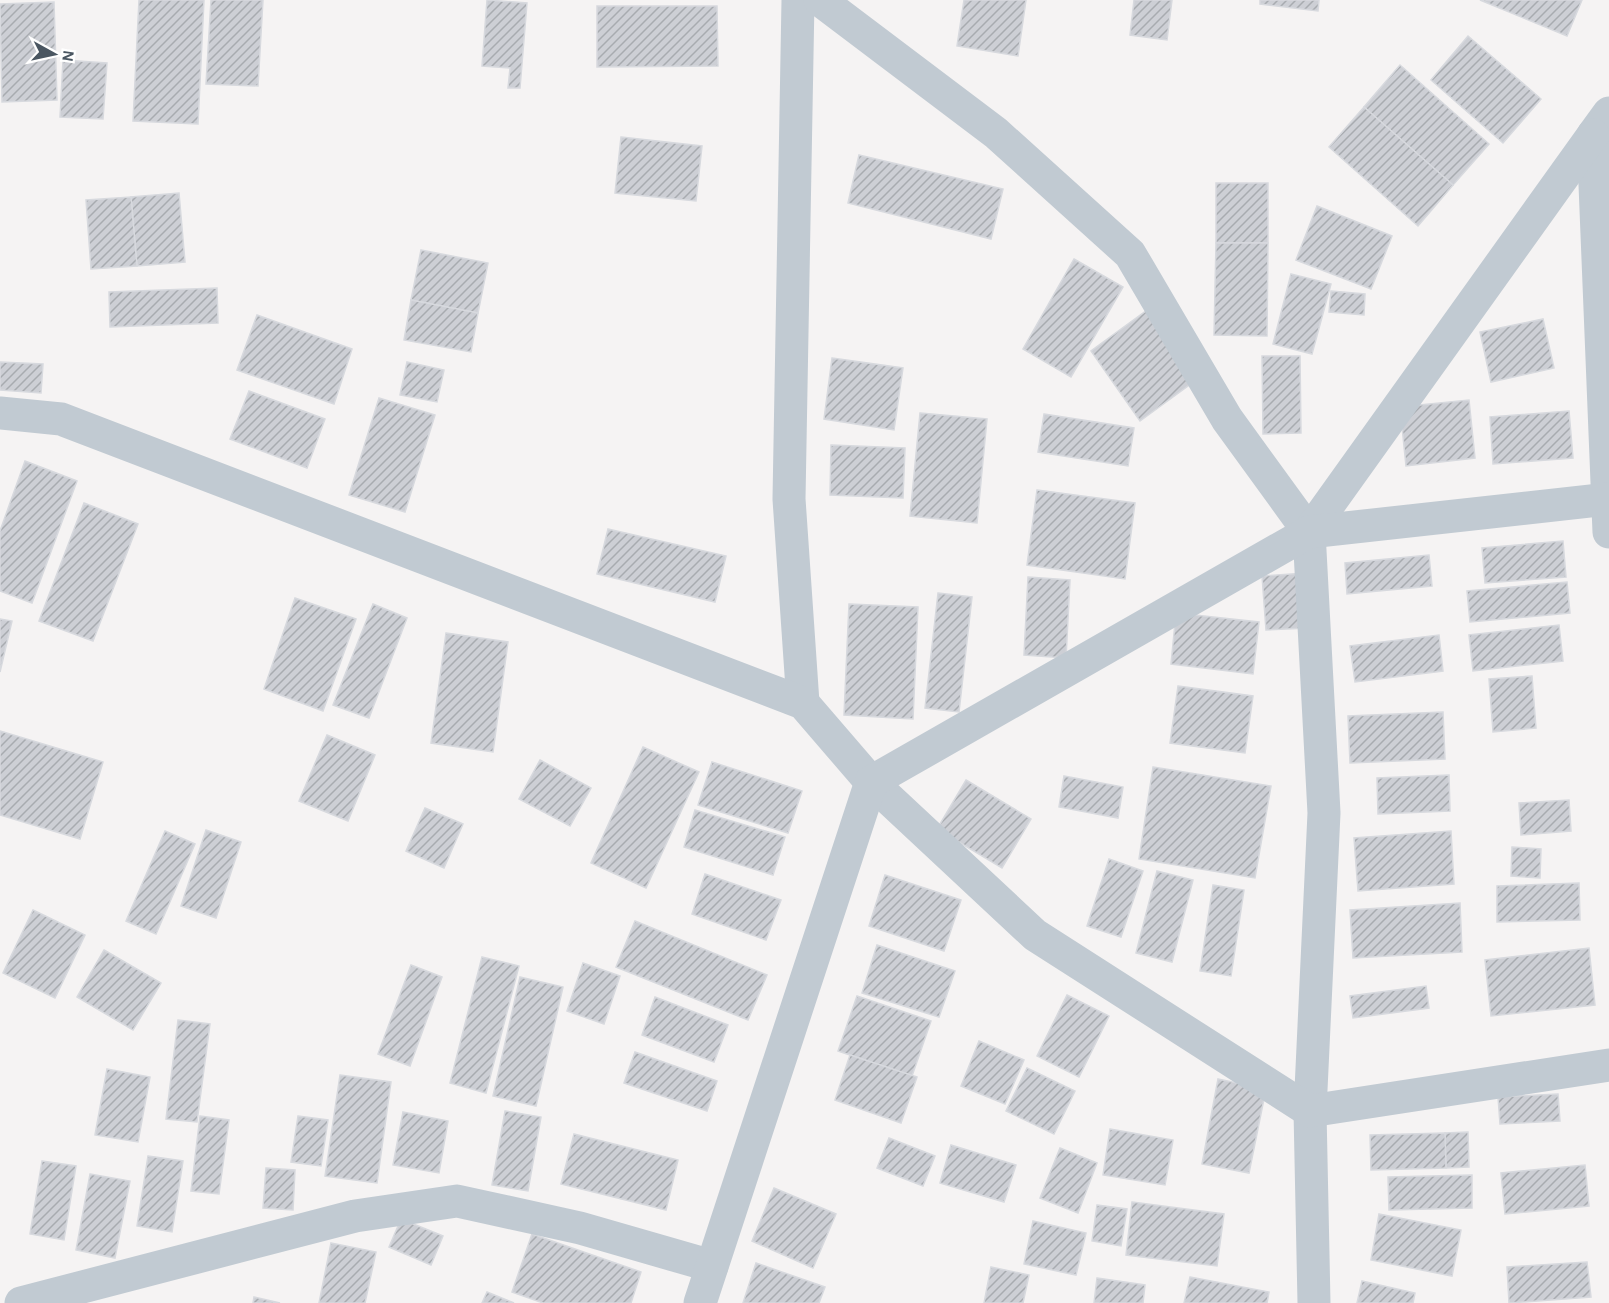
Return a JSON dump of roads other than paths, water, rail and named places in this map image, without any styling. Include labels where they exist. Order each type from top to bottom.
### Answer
[{"type":"street","points":[[798,0],[789,499],[803,703]]},
{"type":"street","points":[[820,0],[996,133],[1130,254],[1227,419],[1309,532],[1324,813],[1310,1111],[1314,1303]]},
{"type":"street","points":[[1309,532],[1601,124]]},
{"type":"street","points":[[1601,124],[1609,532]]},
{"type":"street","points":[[0,413],[61,419],[803,703],[871,782],[1035,935],[1310,1111],[1609,1065]]},
{"type":"street","points":[[700,1303],[871,782],[1309,532],[1608,499]]},
{"type":"street","points":[[21,1303],[355,1216],[457,1202],[580,1228],[712,1266]]}]
